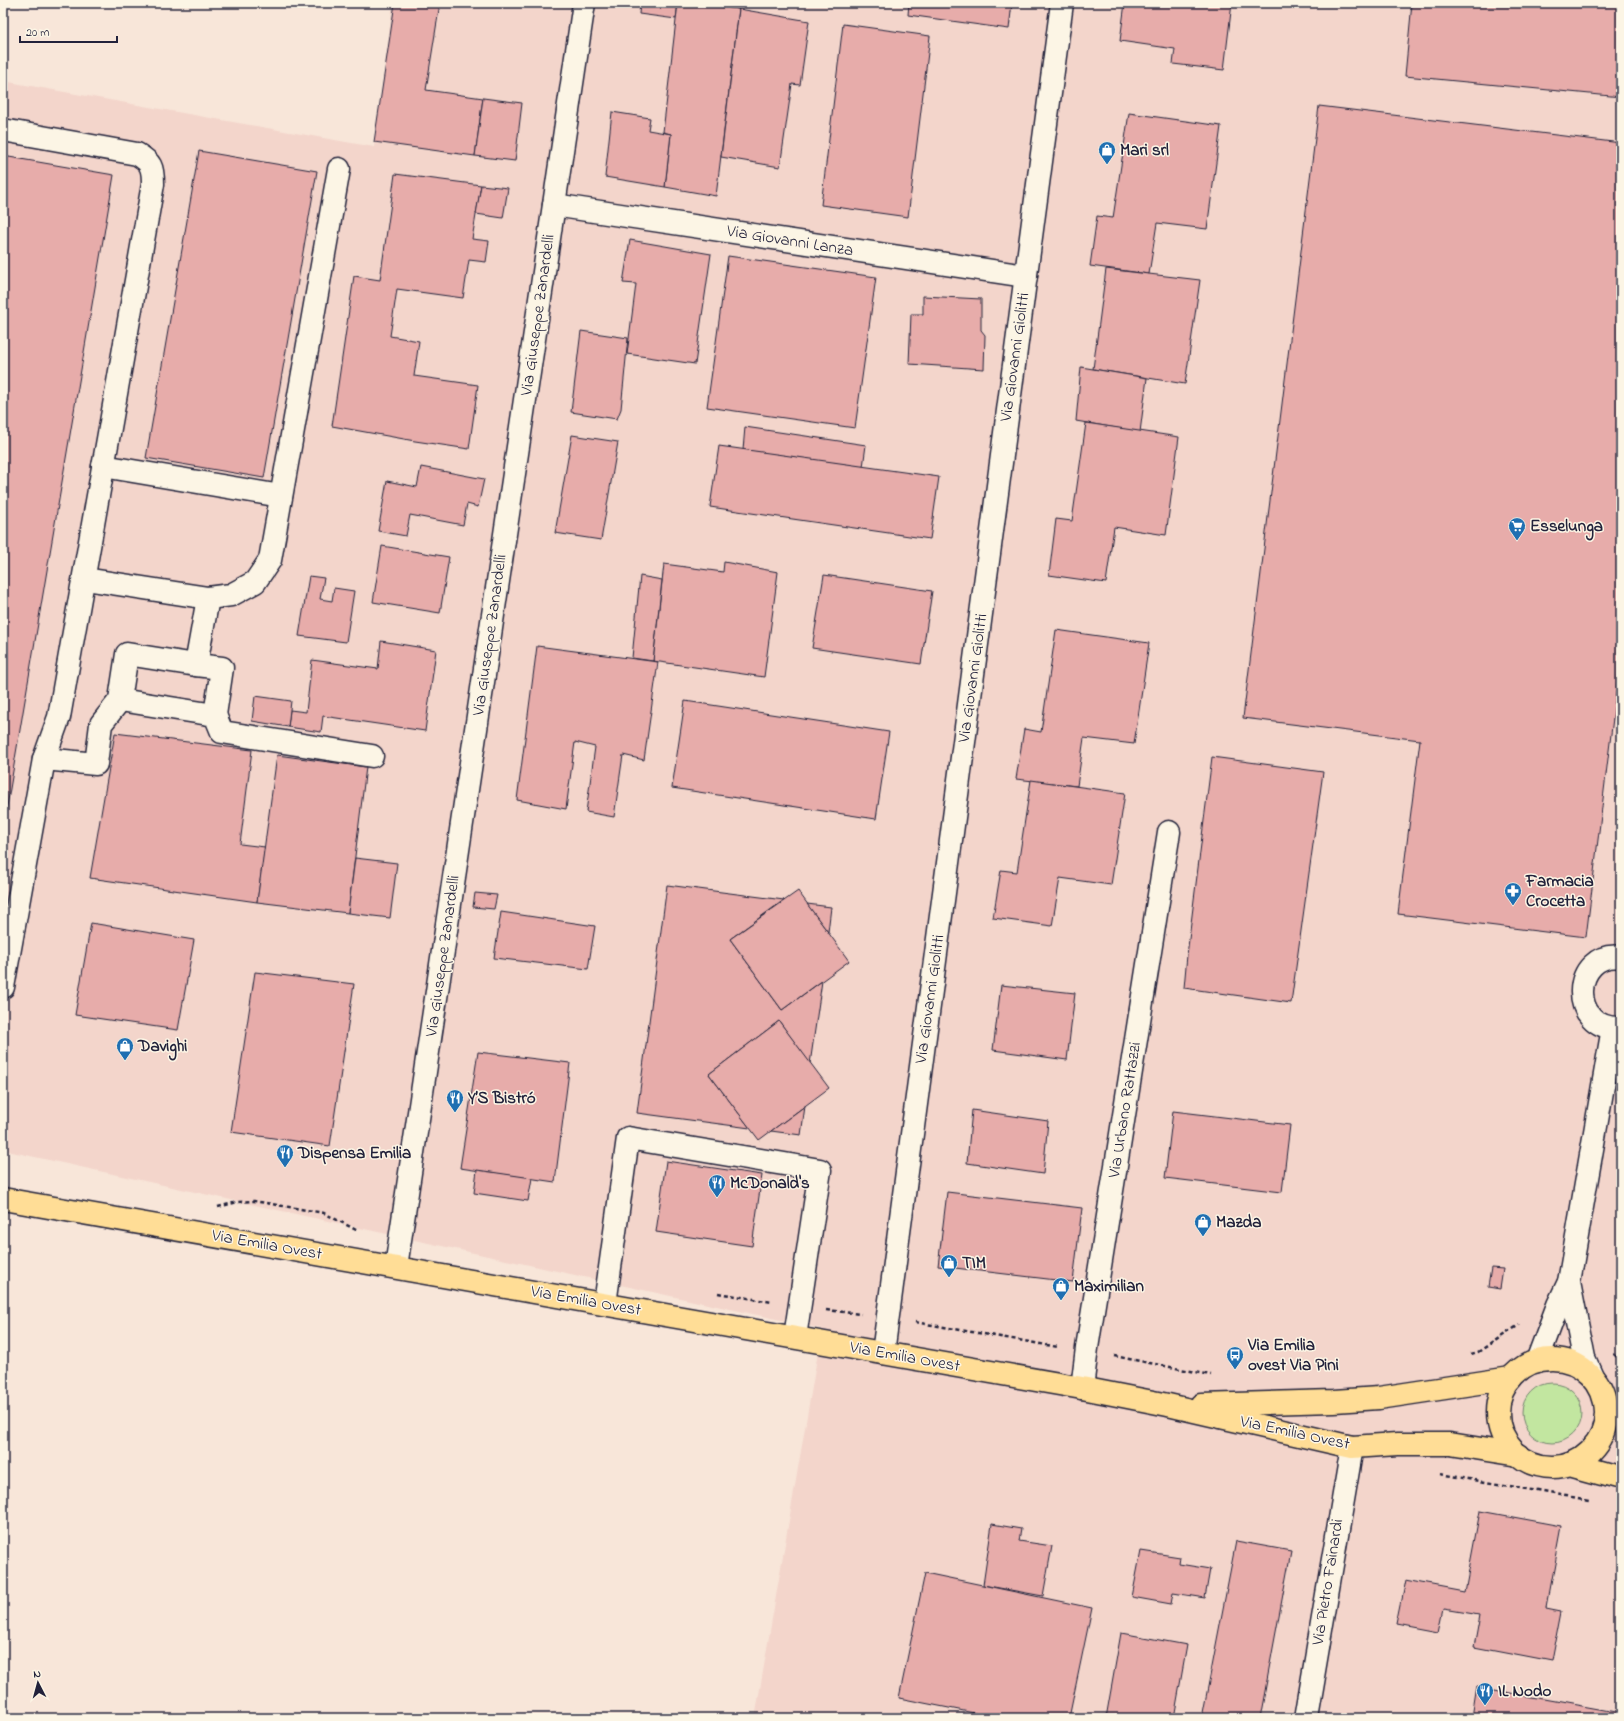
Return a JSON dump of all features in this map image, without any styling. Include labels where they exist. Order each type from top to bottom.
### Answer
[{"type":"main road","name":"Via Emilia Ovest","points":[[3,1199],[1082,1388],[1168,1405],[1352,1447],[1397,1444],[1450,1444],[1519,1455]]},
{"type":"main road","name":"Via Emilia Ovest","points":[[1557,1359],[1576,1365],[1592,1376],[1614,1414],[1605,1426],[1598,1442],[1586,1455],[1570,1464],[1552,1467],[1534,1464],[1519,1455],[1507,1443],[1500,1427],[1498,1410],[1502,1393],[1511,1378],[1523,1368],[1537,1361],[1557,1359]]},
{"type":"main road","name":"Via Emilia Ovest","points":[[1168,1405],[1334,1401],[1379,1398],[1511,1378]]},
{"type":"main road","name":"Via Emilia Ovest","points":[[1570,1464],[1621,1478]]},
{"type":"street","name":"Via Giuseppe Zanardelli","points":[[396,1268],[584,3]]},
{"type":"street","name":"Via Giovanni Giolitti","points":[[884,1353],[1062,3]]},
{"type":"street","points":[[3,130],[137,154],[148,160],[153,171],[153,184],[60,717],[44,759],[3,987]]},
{"type":"street","points":[[85,579],[208,598],[231,595],[255,582],[270,560],[339,169]]},
{"type":"street","name":"Via Giovanni Lanza","points":[[554,205],[1026,276]]},
{"type":"street","points":[[103,466],[281,496]]},
{"type":"street","points":[[196,665],[208,598]]},
{"type":"street","points":[[44,759],[96,764],[101,724],[120,700],[127,654],[222,668],[215,714],[222,732],[372,756]]},
{"type":"street","points":[[120,700],[215,714]]},
{"type":"street","name":"Via Urbano Rattazzi","points":[[1082,1388],[1087,1348],[1169,832]]},
{"type":"street","points":[[1537,1361],[1558,1304],[1569,1282],[1617,1028],[1601,1025],[1588,1013],[1581,996],[1582,984],[1586,973],[1595,964],[1605,958],[1621,957]]},
{"type":"street","points":[[605,1304],[628,1138],[820,1170],[795,1337]]},
{"type":"street","points":[[1569,1282],[1584,1358],[1592,1376]]},
{"type":"street","name":"Via Pietro Fainardi","points":[[1306,1718],[1352,1447]]},
{"type":"path","points":[[213,1208],[237,1202],[254,1202],[324,1213],[363,1234],[400,1240]]},
{"type":"path","points":[[714,1293],[888,1318],[1063,1347],[1087,1348],[1120,1357],[1217,1376]]},
{"type":"path","points":[[1470,1354],[1478,1352],[1519,1326],[1523,1320]]},
{"type":"path","points":[[1614,1353],[1621,1361]]},
{"type":"path","points":[[1438,1474],[1590,1501]]},
{"type":"shaded area","points":[[393,3],[1621,3],[1621,1718],[755,1718],[822,1329],[3,1150],[3,81],[374,147]]},
{"type":"green space","points":[[1552,1383],[1569,1388],[1577,1396],[1582,1413],[1577,1430],[1569,1438],[1552,1443],[1535,1438],[1527,1430],[1522,1413],[1527,1396],[1535,1388]]},
{"type":"building","points":[[395,3],[440,3],[426,90],[483,98],[475,156],[374,142]]},
{"type":"building","points":[[640,3],[678,3],[676,19],[639,14]]},
{"type":"building","points":[[678,3],[696,3],[739,9],[716,196],[665,187],[671,134],[663,132]]},
{"type":"building","points":[[696,3],[740,3],[739,9]]},
{"type":"building","points":[[909,3],[1012,3],[1009,29],[908,15]]},
{"type":"building","points":[[1125,3],[1232,3],[1224,70],[1173,64],[1175,49],[1120,41]]},
{"type":"building","points":[[1412,3],[1621,3],[1621,97],[1405,76]]},
{"type":"building","points":[[739,9],[809,21],[800,85],[792,84],[780,167],[721,157]]},
{"type":"building","points":[[843,24],[930,36],[908,217],[821,205]]},
{"type":"building","points":[[483,98],[522,103],[515,161],[475,156]]},
{"type":"building","points":[[1319,106],[1621,143],[1621,653],[1586,937],[1398,914],[1420,740],[1243,718]]},
{"type":"building","points":[[612,112],[650,118],[648,130],[671,134],[665,187],[605,177]]},
{"type":"building","points":[[1129,113],[1221,126],[1207,229],[1157,223],[1149,274],[1090,266],[1097,216],[1113,218]]},
{"type":"building","points":[[199,151],[317,171],[264,478],[146,458]]},
{"type":"building","points":[[3,156],[114,175],[3,830]]},
{"type":"building","points":[[395,174],[481,185],[472,239],[489,241],[486,262],[469,260],[463,298],[397,289],[390,336],[419,341],[414,376],[478,385],[469,449],[332,426],[354,276],[380,280]]},
{"type":"building","points":[[481,185],[508,188],[503,218],[476,214]]},
{"type":"building","points":[[630,240],[711,254],[695,364],[627,354],[636,284],[623,283]]},
{"type":"building","points":[[728,256],[876,277],[855,428],[707,407]]},
{"type":"building","points":[[1106,269],[1200,280],[1185,384],[1093,369]]},
{"type":"building","points":[[923,296],[981,299],[981,330],[985,335],[984,369],[909,364],[911,314],[923,314]]},
{"type":"building","points":[[581,331],[628,338],[621,409],[617,419],[571,412]]},
{"type":"building","points":[[1081,367],[1147,378],[1140,432],[1076,421]]},
{"type":"building","points":[[1086,423],[1179,437],[1166,535],[1114,527],[1106,583],[1049,575],[1056,519],[1072,521]]},
{"type":"building","points":[[745,427],[866,445],[863,467],[743,450]]},
{"type":"building","points":[[572,435],[618,442],[601,540],[555,533]]},
{"type":"building","points":[[719,446],[939,477],[930,539],[710,507]]},
{"type":"building","points":[[421,467],[484,479],[478,507],[467,504],[463,525],[410,515],[406,536],[378,531],[387,481],[417,487]]},
{"type":"building","points":[[382,546],[449,557],[440,613],[373,602]]},
{"type":"building","points":[[724,562],[778,572],[764,677],[653,661],[664,564],[723,572]]},
{"type":"building","points":[[824,575],[932,591],[921,664],[812,648]]},
{"type":"building","points":[[309,576],[324,578],[320,599],[332,601],[334,588],[354,591],[346,642],[299,636]]},
{"type":"building","points":[[640,576],[662,580],[653,661],[632,658]]},
{"type":"building","points":[[1056,630],[1149,643],[1134,744],[1084,738],[1077,786],[1016,779],[1024,729],[1041,732]]},
{"type":"building","points":[[381,641],[436,650],[425,731],[323,716],[321,732],[288,727],[290,710],[306,712],[312,660],[378,669]]},
{"type":"building","points":[[537,646],[658,662],[644,760],[623,755],[614,817],[586,812],[595,747],[575,742],[566,809],[517,800]]},
{"type":"building","points":[[255,696],[291,701],[288,727],[252,721]]},
{"type":"building","points":[[685,701],[889,732],[876,819],[672,788]]},
{"type":"building","points":[[115,733],[252,750],[240,844],[265,847],[257,902],[90,878]]},
{"type":"building","points":[[277,755],[366,767],[348,913],[257,902]]},
{"type":"building","points":[[1212,757],[1323,772],[1291,1003],[1184,988]]},
{"type":"building","points":[[1031,780],[1125,793],[1111,885],[1060,878],[1052,926],[993,918],[1001,870],[1017,872]]},
{"type":"building","points":[[355,858],[397,863],[390,918],[348,913]]},
{"type":"building","points":[[667,885],[784,900],[730,939],[782,1010],[822,981],[810,1064],[779,1021],[709,1074],[750,1128],[637,1113]]},
{"type":"building","points":[[798,891],[849,961],[782,1010],[730,939]]},
{"type":"building","points":[[475,893],[497,895],[494,909],[473,907]]},
{"type":"building","points":[[807,904],[831,907],[828,932]]},
{"type":"building","points":[[501,912],[595,926],[588,969],[494,958]]},
{"type":"building","points":[[91,923],[194,940],[178,1030],[75,1015]]},
{"type":"building","points":[[255,972],[354,984],[330,1146],[231,1132]]},
{"type":"building","points":[[1001,985],[1075,993],[1067,1060],[993,1050]]},
{"type":"building","points":[[779,1021],[829,1088],[759,1140],[709,1074]]},
{"type":"building","points":[[478,1052],[570,1063],[555,1182],[460,1168]]},
{"type":"building","points":[[805,1106],[801,1135],[771,1131]]},
{"type":"building","points":[[972,1110],[1048,1121],[1043,1174],[967,1163]]},
{"type":"building","points":[[1173,1111],[1290,1125],[1282,1192],[1165,1178]]},
{"type":"building","points":[[666,1161],[762,1175],[752,1246],[656,1232]]},
{"type":"building","points":[[477,1170],[532,1178],[528,1201],[474,1193]]},
{"type":"building","points":[[947,1192],[1082,1208],[1073,1282],[938,1266]]},
{"type":"building","points":[[1491,1268],[1503,1269],[1500,1289],[1488,1287]]},
{"type":"building","points":[[1480,1511],[1562,1526],[1547,1607],[1562,1610],[1552,1662],[1474,1647],[1480,1614],[1444,1608],[1439,1632],[1397,1624],[1406,1580],[1465,1591]]},
{"type":"building","points":[[992,1524],[1021,1529],[1019,1541],[1052,1546],[1043,1596],[983,1585]]},
{"type":"building","points":[[1236,1541],[1291,1551],[1260,1718],[1202,1718]]},
{"type":"building","points":[[1141,1551],[1180,1557],[1179,1564],[1210,1569],[1205,1598],[1173,1593],[1171,1604],[1132,1597]]},
{"type":"building","points":[[925,1573],[1092,1608],[1069,1718],[999,1718],[899,1698]]},
{"type":"building","points":[[1121,1633],[1187,1645],[1174,1718],[1106,1718]]},
{"type":"building","points":[[1477,1687],[1621,1713],[1621,1718],[1472,1718]]},
{"type":"place","name":"Mari srl","points":[[1107,165]]},
{"type":"place","name":"Esselunga","points":[[1517,541]]},
{"type":"place","name":"Farmacia Crocetta","points":[[1513,906]]},
{"type":"place","name":"Davighi","points":[[125,1061]]},
{"type":"place","name":"Y’S Bistró","points":[[455,1113]]},
{"type":"place","name":"Dispensa Emilia","points":[[285,1168]]},
{"type":"place","name":"McDonald's","points":[[717,1198]]},
{"type":"place","name":"Mazda","points":[[1203,1237]]},
{"type":"place","name":"TIM","points":[[949,1278]]},
{"type":"place","name":"Maximilian","points":[[1061,1301]]},
{"type":"place","name":"Via Emilia ovest Via Pini","points":[[1235,1370]]},
{"type":"place","name":"IL Nodo","points":[[1485,1706]]}]
